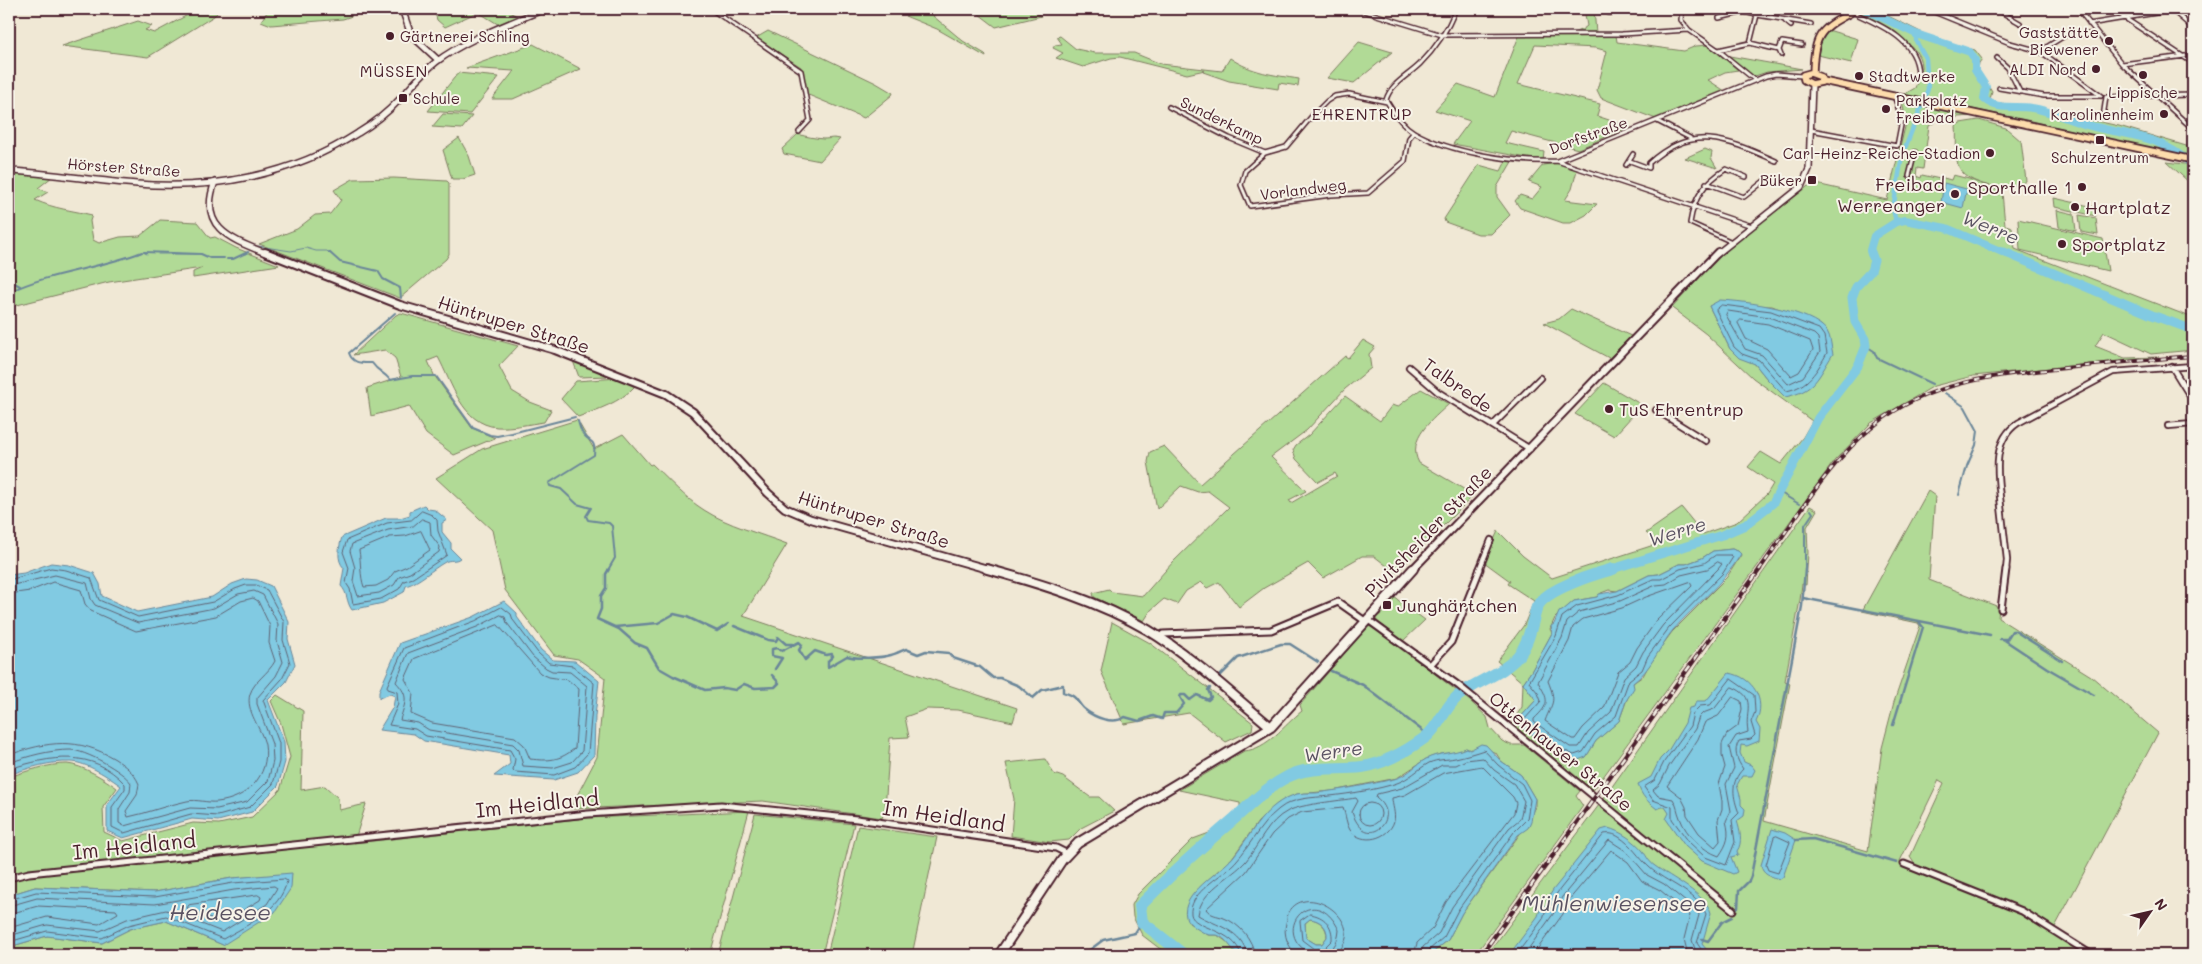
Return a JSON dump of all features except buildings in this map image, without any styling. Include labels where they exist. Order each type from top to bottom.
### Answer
[{"type":"main road","points":[[1813,74],[1813,49],[1820,33],[1825,28],[1856,10]]},
{"type":"main road","points":[[1822,81],[1821,77],[1813,74],[1802,76],[1812,84],[1819,84],[1822,81],[2193,160]]},
{"type":"street","points":[[402,9],[411,35],[438,60]]},
{"type":"street","name":"Hörster Straße","points":[[9,172],[53,174],[139,184],[172,185],[215,182],[276,170],[317,155],[344,142],[367,127],[388,111],[438,60],[457,48],[544,9]]},
{"type":"street","points":[[711,9],[801,71],[810,120],[799,132]]},
{"type":"street","points":[[1357,9],[1442,35],[1622,34],[1689,30]]},
{"type":"street","points":[[1387,102],[1387,96],[1392,89],[1419,65],[1450,25],[1456,9]]},
{"type":"street","points":[[1609,13],[1628,13],[1633,9]]},
{"type":"street","points":[[1682,9],[1681,20],[1689,30],[1718,50],[1755,80]]},
{"type":"street","points":[[1765,16],[1766,9]]},
{"type":"street","points":[[1835,9],[1846,15]]},
{"type":"street","points":[[1927,9],[2010,44],[2040,51],[2101,96]]},
{"type":"street","points":[[1996,9],[2018,9]]},
{"type":"street","points":[[1996,9],[2020,23]]},
{"type":"street","points":[[2078,9],[2096,34],[2122,64],[2193,128]]},
{"type":"street","points":[[2111,9],[2193,63]]},
{"type":"street","points":[[1856,10],[1909,46],[1916,54],[1919,67],[1918,74]]},
{"type":"street","points":[[2089,24],[2172,10],[2193,11]]},
{"type":"street","points":[[2172,10],[2193,28]]},
{"type":"street","points":[[1719,18],[1744,12],[1756,16],[1811,24]]},
{"type":"street","points":[[1750,43],[1756,16]]},
{"type":"street","points":[[1785,21],[1791,26]]},
{"type":"street","points":[[2040,51],[2062,35],[2072,33],[2096,34]]},
{"type":"street","points":[[1779,50],[1782,42],[1802,45]]},
{"type":"street","points":[[1718,50],[1750,43],[1779,50],[1782,55]]},
{"type":"street","points":[[2122,64],[2193,55]]},
{"type":"street","points":[[1997,58],[2008,68],[2020,92]]},
{"type":"street","name":"Dorfstraße","points":[[1387,102],[1404,124],[1414,132],[1452,146],[1532,162],[1557,161],[1755,80],[1776,74],[1802,76]]},
{"type":"street","name":"Pivitsheider Straße","points":[[999,955],[1068,854],[1091,834],[1271,727],[1366,620],[1708,263],[1803,184],[1809,169],[1812,84]]},
{"type":"street","points":[[1999,88],[2044,96],[2159,97],[2193,95]]},
{"type":"street","name":"Vorlandweg","points":[[1387,102],[1353,94],[1344,94],[1334,97],[1320,107],[1286,147],[1265,153],[1245,171],[1241,185],[1250,206],[1331,195],[1368,193],[1405,161],[1409,138],[1414,132]]},
{"type":"street","points":[[1811,130],[1897,146],[1904,123],[1901,110],[1894,96]]},
{"type":"street","points":[[2103,117],[2106,97]]},
{"type":"street","name":"Sunderkamp","points":[[1169,107],[1229,138],[1265,153]]},
{"type":"street","points":[[1657,121],[1690,138]]},
{"type":"street","points":[[1630,161],[1649,168],[1649,163],[1667,147],[1690,138],[1714,139],[1776,160]]},
{"type":"street","points":[[1909,176],[1915,152]]},
{"type":"street","points":[[1626,165],[1633,154]]},
{"type":"street","points":[[1557,161],[1752,226]]},
{"type":"street","points":[[1732,242],[1690,223],[1692,206],[1700,189],[1726,169],[1746,177]]},
{"type":"street","points":[[1706,183],[1744,197],[1764,181]]},
{"type":"street","name":"Hüntruper Straße","points":[[215,182],[209,197],[210,214],[216,226],[233,240],[400,305],[573,356],[666,394],[693,412],[768,493],[785,508],[811,519],[1060,590],[1111,610],[1160,638],[1271,727]]},
{"type":"street","points":[[2001,609],[2007,560],[1997,465],[1999,450],[2008,431],[2012,426],[2026,418],[2113,372],[2193,366]]},
{"type":"street","name":"Talbrede","points":[[1409,367],[1438,392],[1530,448]]},
{"type":"street","points":[[2172,367],[2193,401]]},
{"type":"street","name":"Talbrede","points":[[1493,426],[1540,378]]},
{"type":"street","points":[[1656,410],[1706,442]]},
{"type":"street","points":[[2168,426],[2193,424]]},
{"type":"street","points":[[1431,664],[1452,642],[1491,540]]},
{"type":"street","name":"Ottenhauser Straße","points":[[1160,638],[1162,634],[1271,630],[1338,602],[1431,664],[1733,910]]},
{"type":"street","name":"Im Heidland","points":[[9,878],[29,872],[568,816],[721,805],[857,818],[1056,848],[1068,854]]},
{"type":"street","points":[[1904,864],[2022,911],[2092,955]]},
{"type":"green space","points":[[269,9],[339,9],[352,16],[343,19],[271,25],[261,21]]},
{"type":"green space","points":[[434,9],[516,9],[510,12],[520,18],[501,26],[478,12],[445,27],[437,20]]},
{"type":"green space","points":[[920,9],[926,11],[942,9],[933,16],[963,41],[985,54],[986,57],[937,29],[905,16]]},
{"type":"green space","points":[[980,9],[1031,9],[1041,16],[996,27],[975,11]]},
{"type":"green space","points":[[1584,9],[1594,9],[1596,33],[1573,33],[1587,26]]},
{"type":"green space","points":[[1865,9],[1874,9],[1937,40],[1975,50],[1982,59],[1978,70],[1992,92],[1990,99],[1994,102],[2036,108],[2119,126],[2193,148],[2193,157],[1903,95],[1915,88],[1921,72],[1919,57],[1914,49],[1897,34],[1859,14]]},
{"type":"green space","points":[[220,10],[214,16],[148,57],[62,46],[138,21],[152,26],[145,30],[154,33],[195,11]]},
{"type":"green space","points":[[1828,30],[1858,39],[1851,63],[1818,55],[1821,40]]},
{"type":"green space","points":[[768,31],[876,83],[893,93],[892,95],[864,118],[806,94],[801,67],[756,38]]},
{"type":"green space","points":[[1616,35],[1617,42],[1684,51],[1696,46],[1708,45],[1738,70],[1725,72],[1708,80],[1725,91],[1656,119],[1601,98],[1597,90],[1607,51],[1596,48],[1535,45],[1518,84],[1600,104],[1597,116],[1630,127],[1578,149],[1511,131],[1505,143],[1544,152],[1543,161],[1453,144],[1470,121],[1435,110],[1458,84],[1495,97],[1519,36]]},
{"type":"green space","points":[[1060,36],[1076,49],[1095,53],[1134,53],[1161,64],[1222,71],[1230,58],[1255,70],[1299,79],[1298,86],[1279,83],[1278,89],[1229,81],[1203,72],[1205,70],[1187,74],[1120,57],[1083,67],[1056,58],[1063,53],[1053,48],[1055,45],[1062,44],[1057,37]]},
{"type":"green space","points":[[1359,42],[1392,52],[1354,83],[1327,78]]},
{"type":"green space","points":[[533,44],[581,69],[513,99],[492,99],[514,71],[466,68]]},
{"type":"green space","points":[[1724,55],[1802,69],[1767,72],[1752,77]]},
{"type":"green space","points":[[458,73],[499,77],[470,114],[428,111]]},
{"type":"green space","points":[[1902,100],[1974,114],[1974,116],[1941,118],[1929,126],[1923,169],[1917,168],[1916,176],[1921,178],[1922,175],[1940,179],[1940,177],[1951,180],[1953,175],[2002,192],[2005,225],[2012,227],[2015,249],[2193,318],[2193,350],[2151,354],[2104,332],[2095,346],[2125,358],[2159,357],[1973,376],[1934,386],[1871,423],[1835,460],[1592,792],[1512,727],[1512,722],[1522,707],[1523,683],[1497,661],[1524,625],[1534,601],[1508,584],[1510,581],[1484,562],[1498,531],[1523,556],[1552,578],[1660,543],[1646,533],[1682,508],[1703,534],[1737,522],[1767,494],[1773,484],[1748,467],[1761,452],[1781,464],[1803,437],[1812,421],[1753,378],[1706,334],[1672,308],[1718,257],[1812,183],[1887,200],[1906,123]],"holes":[[[1709,306],[1772,306],[1821,325],[1785,397],[1755,364],[1730,349]],[[1732,549],[1738,551],[1741,555],[1727,577],[1672,632],[1652,659],[1643,676],[1633,683],[1619,721],[1596,741],[1586,757],[1565,757],[1521,727],[1518,720],[1536,700],[1523,683],[1552,633],[1550,629],[1555,618],[1574,601],[1597,597],[1609,590],[1617,591],[1649,575],[1659,574],[1679,564],[1686,564],[1702,558],[1713,551]]]},
{"type":"green space","points":[[443,114],[472,116],[462,129],[432,127]]},
{"type":"green space","name":"Carl-Heinz-Reiche-Stadion","points":[[1979,120],[2006,128],[2021,141],[2026,181],[1999,187],[1979,183],[1963,172],[1957,161],[1956,126],[1960,123]]},
{"type":"green space","points":[[798,134],[823,139],[840,139],[820,161],[784,154],[782,149]]},
{"type":"green space","points":[[459,138],[469,156],[475,175],[463,179],[452,179],[443,150]]},
{"type":"green space","points":[[1705,149],[1712,152],[1711,158],[1717,168],[1685,158]]},
{"type":"green space","points":[[1507,159],[1513,160],[1497,187],[1497,197],[1510,215],[1491,234],[1478,234],[1445,222],[1444,219],[1479,165],[1501,171]]},
{"type":"green space","points":[[2167,162],[2193,165],[2193,186]]},
{"type":"green space","points":[[1558,163],[1577,170],[1572,189],[1565,200],[1597,204],[1586,215],[1571,223],[1563,223],[1520,208],[1515,201],[1520,195],[1532,199],[1542,187],[1529,182],[1543,165]]},
{"type":"green space","points":[[9,174],[52,177],[38,188],[48,192],[35,200],[92,215],[90,221],[93,240],[99,243],[120,237],[140,236],[160,220],[197,222],[210,238],[215,237],[236,248],[279,265],[193,278],[193,272],[202,268],[109,282],[9,307]]},
{"type":"green space","points":[[394,178],[447,181],[449,183],[449,254],[446,259],[400,298],[259,244],[297,229],[315,215],[330,214],[341,200],[334,190],[353,179]]},
{"type":"green space","name":"Hartplatz","points":[[2054,198],[2094,207],[2096,216],[2055,207]]},
{"type":"green space","name":"Hartplatz","points":[[2057,210],[2074,214],[2076,231],[2059,227]]},
{"type":"green space","name":"Hartplatz","points":[[2079,215],[2096,218],[2098,235],[2081,232]]},
{"type":"green space","name":"Sportplatz","points":[[2018,219],[2103,239],[2108,271],[2020,250]]},
{"type":"green space","points":[[1571,309],[1631,336],[1609,358],[1544,323],[1559,319]]},
{"type":"green space","points":[[401,313],[518,346],[499,366],[512,391],[530,402],[551,410],[544,422],[497,427],[485,424],[475,418],[460,401],[438,357],[428,361],[434,375],[472,428],[495,438],[454,455],[426,434],[409,406],[371,416],[367,388],[401,377],[395,358],[385,350],[353,355],[396,315]]},
{"type":"green space","points":[[1363,340],[1375,347],[1369,354],[1371,368],[1345,389],[1307,430],[1271,457],[1306,491],[1289,500],[1291,503],[1337,476],[1335,473],[1318,482],[1296,459],[1293,450],[1345,396],[1380,421],[1392,405],[1397,407],[1421,389],[1449,404],[1423,430],[1416,446],[1416,454],[1419,463],[1474,495],[1396,573],[1374,556],[1362,556],[1323,578],[1308,563],[1264,588],[1239,607],[1219,582],[1207,588],[1201,582],[1186,591],[1177,604],[1164,599],[1151,610],[1144,621],[1094,597],[1093,593],[1109,589],[1112,592],[1143,596],[1173,562],[1229,507],[1208,491],[1198,492],[1181,486],[1157,509],[1148,462],[1150,452],[1164,446],[1200,484],[1345,356],[1348,358]]},
{"type":"green space","points":[[573,361],[610,376],[579,377]]},
{"type":"green space","points":[[618,378],[634,385],[634,387],[616,401],[578,417],[561,399],[576,381]]},
{"type":"green space","name":"TuS Ehrentrup","points":[[1604,383],[1642,405],[1614,436],[1575,414]]},
{"type":"green space","points":[[577,420],[594,449],[623,434],[650,465],[652,464],[704,510],[734,525],[787,544],[743,616],[1017,708],[1013,722],[958,710],[927,709],[905,717],[909,737],[890,738],[885,810],[882,818],[763,801],[570,809],[597,757],[605,678],[578,659],[554,655],[505,590],[492,530],[436,478],[482,449]]},
{"type":"green space","points":[[1928,491],[1935,496],[1929,580],[1999,607],[1998,618],[2091,676],[2158,733],[2055,927],[2023,908],[1916,866],[1910,857],[1944,783],[1939,780],[1900,861],[1907,869],[2021,912],[2088,955],[1487,955],[1599,805],[1810,506],[1817,510],[1807,527],[1806,585],[1802,584],[1785,681],[1790,683],[1764,821],[1868,851],[1882,748],[1894,702],[1920,626],[1918,623],[1862,611]]},
{"type":"green space","points":[[1394,597],[1425,620],[1403,641],[1375,618],[1383,613]]},
{"type":"green space","points":[[1112,622],[1150,643],[1253,723],[1252,730],[1226,742],[1189,713],[1124,724],[1101,671]]},
{"type":"green space","points":[[1368,626],[1375,628],[1470,701],[1487,717],[1490,728],[1502,741],[1511,745],[1524,745],[1580,791],[1576,796],[1583,806],[1475,955],[1430,955],[1448,940],[1462,913],[1522,831],[1535,807],[1535,799],[1521,775],[1501,761],[1496,753],[1479,746],[1470,750],[1466,748],[1454,754],[1440,754],[1426,759],[1397,778],[1332,791],[1297,794],[1277,804],[1258,822],[1232,858],[1200,887],[1189,923],[1208,935],[1217,935],[1227,942],[1239,955],[1168,955],[1142,935],[1133,917],[1132,905],[1138,894],[1193,839],[1212,832],[1240,807],[1240,803],[1179,790],[1244,751],[1261,746],[1275,736],[1302,711],[1300,705]]},
{"type":"green space","points":[[277,695],[303,711],[301,790],[325,786],[338,798],[339,810],[366,804],[354,843],[587,818],[749,811],[710,955],[9,955],[9,947],[47,936],[102,943],[130,929],[166,921],[223,945],[292,874],[232,878],[155,892],[35,887],[9,895],[9,777],[30,770],[67,764],[79,767],[100,777],[117,788],[103,807],[104,832],[123,841],[193,823],[219,824],[252,817],[280,790],[290,757],[281,724],[271,701]]},
{"type":"green space","points":[[1045,759],[1054,774],[1063,777],[1090,797],[1099,797],[1114,811],[1081,828],[1069,840],[1050,842],[1011,836],[1014,799],[1006,763]]},
{"type":"green space","points":[[755,814],[854,824],[822,955],[718,955]]},
{"type":"green space","points":[[858,826],[937,837],[912,955],[827,955]]},
{"type":"green space","points":[[1310,919],[1320,922],[1326,930],[1327,937],[1322,944],[1316,944],[1306,938],[1305,923]]},
{"type":"water","points":[[1944,183],[1970,190],[1969,193],[1966,193],[1963,208],[1941,202]]},
{"type":"water","points":[[1720,300],[1777,308],[1807,317],[1819,324],[1828,333],[1833,354],[1819,377],[1803,391],[1785,397],[1755,364],[1739,358],[1730,349],[1709,306]]},
{"type":"water","points":[[424,505],[428,509],[435,510],[447,520],[442,523],[442,532],[451,543],[451,549],[460,558],[445,562],[406,586],[404,592],[383,603],[352,610],[341,586],[344,568],[341,565],[339,553],[342,537],[386,518],[400,518],[410,515],[410,511]]},
{"type":"water","points":[[1732,549],[1741,554],[1734,565],[1718,585],[1673,630],[1645,672],[1633,683],[1634,688],[1626,701],[1619,721],[1596,741],[1586,757],[1578,760],[1565,757],[1521,727],[1518,720],[1536,700],[1523,683],[1552,633],[1551,626],[1554,624],[1559,612],[1574,601],[1617,591],[1649,575],[1659,574],[1679,564],[1686,564],[1702,558],[1713,551]]},
{"type":"water","points":[[51,563],[69,565],[94,573],[100,584],[102,596],[137,612],[212,597],[232,584],[246,579],[257,580],[271,586],[289,622],[288,639],[295,664],[286,682],[268,700],[284,742],[285,762],[278,786],[252,812],[218,821],[192,819],[123,838],[107,831],[107,805],[121,786],[110,778],[83,764],[63,762],[39,766],[9,775],[9,575],[24,573]]},
{"type":"water","points":[[504,601],[517,613],[517,617],[541,650],[553,660],[575,661],[599,681],[595,716],[594,755],[578,772],[554,780],[494,776],[510,764],[509,755],[424,741],[414,734],[379,730],[393,707],[395,696],[390,694],[379,698],[379,691],[400,643],[473,617]]},
{"type":"water","points":[[1729,673],[1738,675],[1751,684],[1759,698],[1760,706],[1756,722],[1760,729],[1759,741],[1747,746],[1741,745],[1740,753],[1744,762],[1751,765],[1755,770],[1752,776],[1742,776],[1737,785],[1741,805],[1745,809],[1744,816],[1737,821],[1740,840],[1737,851],[1738,855],[1731,857],[1737,872],[1733,874],[1702,861],[1685,846],[1666,819],[1669,813],[1665,807],[1657,809],[1651,804],[1643,795],[1638,784],[1651,777],[1660,759],[1668,751],[1685,723],[1689,708],[1694,707],[1696,701],[1706,701]]},
{"type":"water","points":[[1481,744],[1486,745],[1501,761],[1521,775],[1535,799],[1531,821],[1528,828],[1518,835],[1462,913],[1448,940],[1430,955],[1239,955],[1226,941],[1217,935],[1209,935],[1203,932],[1187,920],[1186,908],[1195,892],[1233,857],[1260,820],[1276,804],[1300,793],[1320,793],[1394,779],[1431,757],[1466,748],[1470,750]],"holes":[[[1310,919],[1320,922],[1326,930],[1327,937],[1322,944],[1316,944],[1306,938],[1305,923]]]},
{"type":"water","name":"Mühlenwiesensee","points":[[1608,828],[1632,840],[1653,864],[1695,893],[1708,906],[1711,913],[1702,944],[1711,955],[1509,955],[1538,916],[1540,909],[1547,904],[1547,900],[1553,890],[1601,830]]},
{"type":"water","points":[[1772,829],[1785,833],[1796,840],[1783,877],[1780,879],[1765,873],[1761,865]]},
{"type":"water","name":"Heidesee","points":[[292,873],[291,888],[275,912],[223,945],[166,921],[130,929],[102,943],[47,936],[9,947],[9,895],[35,887],[155,892],[232,878]]},
{"type":"waterway","points":[[1822,9],[1831,12]]},
{"type":"waterway","name":"Werre","points":[[1864,9],[1916,34],[1970,52],[1975,60],[1975,70],[1986,87],[1984,99],[1989,103],[2001,106],[2039,109],[2091,126],[2145,138],[2168,147],[2193,165]]},
{"type":"waterway","points":[[1896,222],[1893,209],[1902,156],[1928,89],[1926,59],[1916,41],[1916,34]]},
{"type":"waterway","name":"Werre","points":[[1871,254],[1870,250],[1874,236],[1896,222],[1905,220],[1946,228],[2007,254]]},
{"type":"waterway","points":[[258,246],[291,251],[306,248],[316,251],[327,251],[330,254]]},
{"type":"waterway","points":[[9,292],[41,280],[109,263],[142,252]]},
{"type":"waterway","points":[[138,254],[143,252],[147,254]]},
{"type":"waterway","points":[[144,252],[201,254],[210,258],[224,258]]},
{"type":"waterway","points":[[227,259],[233,259],[248,252]]},
{"type":"waterway","points":[[245,254],[249,252]]},
{"type":"waterway","points":[[329,252],[340,262],[378,271],[383,279],[400,288],[401,298]]},
{"type":"waterway","name":"Werre","points":[[1609,570],[1722,535],[1745,525],[1773,503],[1818,418],[1858,366],[1866,346],[1865,339],[1855,322],[1852,298],[1856,287],[1871,271],[1874,260],[1871,252]]},
{"type":"waterway","name":"Werre","points":[[2004,252],[2152,315],[2193,330]]},
{"type":"waterway","points":[[158,254],[197,254]]},
{"type":"waterway","points":[[9,280],[20,286]]},
{"type":"waterway","points":[[395,313],[349,353],[355,361],[372,363],[390,380],[412,376],[436,376],[473,428],[490,435],[497,436],[512,433],[575,417]]},
{"type":"waterway","points":[[1866,346],[1874,351],[1877,358],[1932,384]]},
{"type":"waterway","points":[[1945,393],[1965,407],[1978,431],[1976,445],[1967,466],[1959,495]]},
{"type":"waterway","points":[[578,421],[583,434],[594,446],[594,455],[549,483],[550,486],[561,489],[577,504],[591,508],[586,516],[588,520],[609,523],[612,526],[615,558],[608,570]]},
{"type":"waterway","points":[[1779,492],[1799,504]]},
{"type":"waterway","points":[[1805,569],[1805,525],[1813,513],[1811,510]]},
{"type":"waterway","points":[[609,569],[606,574],[606,588],[601,596],[601,609],[597,619],[619,629],[635,643],[647,648],[659,668],[705,690],[724,688],[735,690],[744,684],[755,688],[775,687],[779,683],[772,675]]},
{"type":"waterway","name":"Werre","points":[[1184,955],[1142,922],[1140,906],[1259,796],[1296,773],[1314,769],[1362,767],[1379,763],[1396,756],[1419,742],[1431,732],[1449,705],[1465,690],[1512,663],[1525,645],[1537,607],[1542,600],[1571,583],[1613,569]]},
{"type":"waterway","points":[[1738,908],[1739,891],[1749,881],[1751,876],[1802,606],[1805,569]]},
{"type":"waterway","points":[[1803,598],[1990,635]]},
{"type":"waterway","points":[[615,627],[658,623],[674,614],[687,617],[717,631],[728,624]]},
{"type":"waterway","points":[[1893,725],[1923,627],[1919,622]]},
{"type":"waterway","points":[[734,626],[768,640],[776,641],[778,637],[786,644],[793,644]]},
{"type":"waterway","points":[[2003,639],[2007,639],[2012,631],[2015,631],[2062,661]]},
{"type":"waterway","points":[[2003,639],[2047,668],[2094,695]]},
{"type":"waterway","points":[[775,669],[782,658],[772,656],[772,649],[777,648],[782,651],[799,642],[802,645],[799,650],[805,660],[815,651],[826,655],[832,654],[833,656],[828,661],[828,667],[847,656],[862,658],[881,657],[893,655],[906,649],[918,654],[926,651],[949,653],[953,658],[980,667],[993,678],[1000,678],[1019,686],[1033,698],[1042,690],[1063,685],[1063,692],[1073,696],[1084,709],[1099,718],[1110,720],[1125,717],[1139,721],[1153,716],[1162,719],[1164,713],[1176,713],[1184,704],[1180,697],[1181,695],[1185,695],[1190,700],[1197,695],[1208,700],[1211,697],[1208,690],[1210,688]]},
{"type":"waterway","points":[[1219,677],[1238,658],[1281,644],[1290,644],[1318,662]]},
{"type":"waterway","points":[[1331,671],[1363,685],[1428,735]]},
{"type":"waterway","points":[[1796,840],[1813,839],[1897,863]]},
{"type":"waterway","points":[[1702,939],[1708,941],[1722,922],[1732,917]]},
{"type":"waterway","points":[[1083,955],[1103,940],[1135,933],[1142,922]]},
{"type":"railway","points":[[1759,570],[1812,493],[1842,457],[1875,425],[1897,410],[1920,398],[1945,388],[1997,376],[2193,356]]},
{"type":"railway","points":[[1481,955],[1760,569]]},
{"type":"place","name":"Gärtnerei Schling","points":[[390,36]]},
{"type":"place","name":"Gaststätte Biewener","points":[[2109,41]]},
{"type":"place","name":"ALDI Nord","points":[[2096,69]]},
{"type":"place","name":"Lippische","points":[[2143,75]]},
{"type":"place","name":"Stadtwerke","points":[[1859,76]]},
{"type":"place","name":"Schule","points":[[403,98]]},
{"type":"place","name":"Parkplatz Freibad","points":[[1886,109]]},
{"type":"place","name":"Karolinenheim","points":[[2164,114]]},
{"type":"place","name":"Schulzentrum","points":[[2100,140]]},
{"type":"place","name":"Carl-Heinz-Reiche-Stadion","points":[[1990,153]]},
{"type":"place","name":"Büker","points":[[1812,180]]},
{"type":"place","name":"Sporthalle 1","points":[[2082,187]]},
{"type":"place","name":"Freibad Werreanger","points":[[1955,194]]},
{"type":"place","name":"Hartplatz","points":[[2075,207]]},
{"type":"place","name":"Sportplatz","points":[[2062,244]]},
{"type":"place","name":"TuS Ehrentrup","points":[[1609,409]]},
{"type":"place","name":"Junghärtchen","points":[[1387,605]]},
{"type":"district","name":"MÜSSEN","points":[[394,70]]},
{"type":"district","name":"EHRENTRUP","points":[[1362,113]]}]
